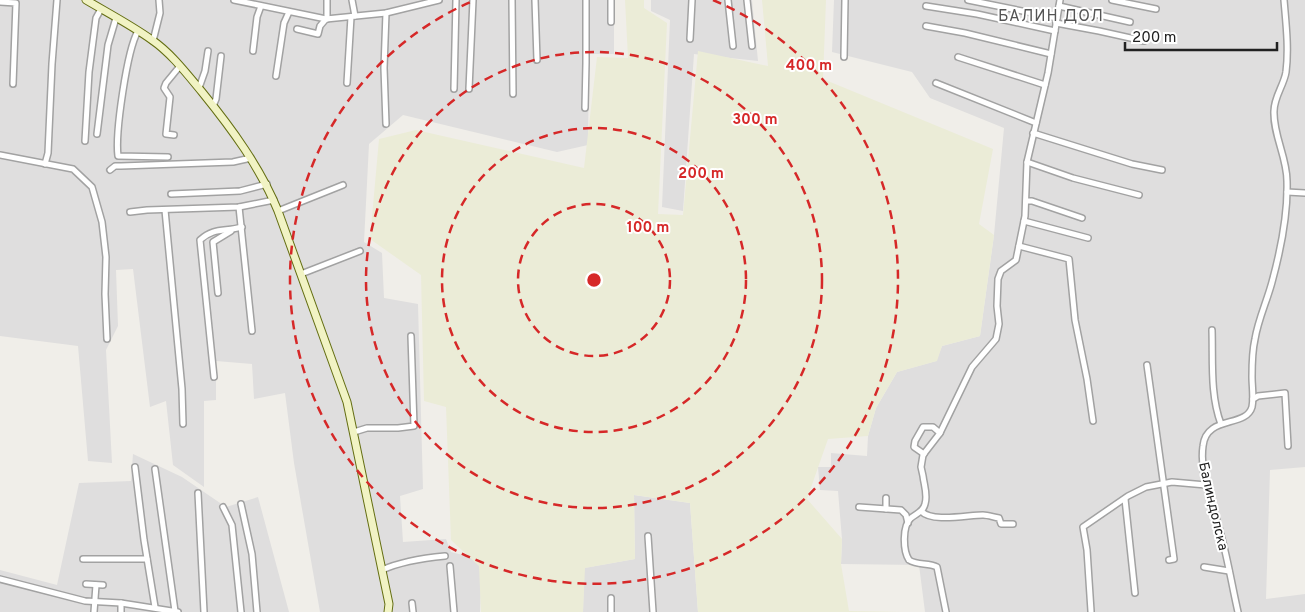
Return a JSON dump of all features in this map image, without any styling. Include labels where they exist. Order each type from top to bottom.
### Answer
[{"type":"main road","points":[[86,0],[153,41],[180,66],[214,106],[267,184],[347,402],[382,570],[388,608]]},
{"type":"street","points":[[45,164],[48,153],[57,0]]},
{"type":"street","points":[[153,41],[160,13],[159,0]]},
{"type":"street","points":[[234,0],[327,19],[386,13],[439,0]]},
{"type":"street","points":[[297,29],[318,34],[320,26],[327,19],[327,0]]},
{"type":"street","points":[[347,83],[353,16],[352,0]]},
{"type":"street","points":[[454,89],[456,0]]},
{"type":"street","points":[[468,89],[473,0]]},
{"type":"street","points":[[512,0],[512,94]]},
{"type":"street","points":[[536,0],[537,60]]},
{"type":"street","points":[[585,108],[586,0]]},
{"type":"street","points":[[611,0],[611,22]]},
{"type":"street","points":[[690,39],[692,0]]},
{"type":"street","points":[[728,0],[733,46]]},
{"type":"street","points":[[747,0],[752,46]]},
{"type":"street","points":[[844,57],[845,0]]},
{"type":"street","points":[[968,0],[1144,41]]},
{"type":"street","points":[[1112,0],[1156,9]]},
{"type":"street","points":[[1284,0],[1288,52],[1284,80],[1275,102],[1274,112],[1278,141],[1285,164],[1286,212],[1273,280],[1255,338],[1252,367],[1253,399],[1258,396],[1285,393],[1288,446]]},
{"type":"street","points":[[0,2],[16,2],[13,84]]},
{"type":"street","points":[[908,523],[921,512],[926,502],[922,473],[924,454],[940,433],[972,367],[996,339],[999,324],[997,306],[998,279],[1001,271],[1014,263],[1019,246],[1026,201],[1025,181],[1027,162],[1045,85],[1060,3],[1130,22]]},
{"type":"street","points":[[253,51],[257,17],[261,6]]},
{"type":"street","points":[[926,6],[977,14],[1055,31]]},
{"type":"street","points":[[84,141],[89,72],[96,18],[101,9]]},
{"type":"street","points":[[276,76],[284,23],[289,12]]},
{"type":"street","points":[[386,13],[384,68],[386,124]]},
{"type":"street","points":[[97,134],[108,45],[116,18]]},
{"type":"street","points":[[926,26],[965,33],[1051,54]]},
{"type":"street","points":[[138,31],[132,46],[126,78],[118,131],[118,156],[168,157]]},
{"type":"street","points":[[199,88],[205,71],[208,51]]},
{"type":"street","points":[[214,106],[221,56]]},
{"type":"street","points":[[958,57],[1045,85]]},
{"type":"street","points":[[174,135],[166,134],[170,97],[164,88],[180,66]]},
{"type":"street","points":[[936,83],[1036,123]]},
{"type":"street","points":[[1033,133],[1132,164],[1162,170]]},
{"type":"street","points":[[0,155],[73,169],[85,179],[95,192],[102,222],[106,257],[107,339]]},
{"type":"street","points":[[110,170],[115,166],[233,162],[251,158]]},
{"type":"street","points":[[1027,162],[1073,178],[1139,195]]},
{"type":"street","points":[[172,194],[240,191],[267,184]]},
{"type":"street","points":[[278,211],[343,186]]},
{"type":"street","points":[[1287,192],[1305,194]]},
{"type":"street","points":[[130,212],[239,207],[274,200]]},
{"type":"street","points":[[1026,201],[1082,218]]},
{"type":"street","points":[[239,207],[252,331]]},
{"type":"street","points":[[165,210],[182,389],[182,424]]},
{"type":"street","points":[[1024,220],[1088,238]]},
{"type":"street","points":[[218,292],[213,242],[232,230],[242,227]]},
{"type":"street","points":[[214,377],[200,240],[216,230],[232,230]]},
{"type":"street","points":[[1019,246],[1069,260],[1075,320],[1087,380],[1092,421]]},
{"type":"street","points":[[301,274],[360,252]]},
{"type":"street","points":[[1212,330],[1214,391],[1220,424]]},
{"type":"street","points":[[354,432],[367,428],[414,426],[411,336]]},
{"type":"street","points":[[1147,365],[1174,559],[1168,560]]},
{"type":"street","name":"Балиндолска","points":[[1238,612],[1224,545],[1206,485],[1202,460],[1203,445],[1206,434],[1214,427],[1248,414],[1253,399]]},
{"type":"street","points":[[924,454],[914,447],[915,441],[923,427],[933,427],[940,433]]},
{"type":"street","points":[[135,467],[155,608]]},
{"type":"street","points":[[0,580],[95,602],[121,603],[173,611],[155,469]]},
{"type":"street","points":[[1091,611],[1087,550],[1083,527],[1125,498],[1146,487],[1172,482],[1206,485]]},
{"type":"street","points":[[198,493],[204,612]]},
{"type":"street","points":[[886,498],[886,509]]},
{"type":"street","points":[[1125,498],[1135,593]]},
{"type":"street","points":[[241,504],[252,554],[256,612]]},
{"type":"street","points":[[222,507],[232,525],[241,612]]},
{"type":"street","points":[[859,507],[901,510],[906,515],[908,523],[905,543],[907,558],[917,564],[929,564],[937,567],[946,612]]},
{"type":"street","points":[[921,512],[925,515],[951,517],[985,515],[998,518],[1001,524],[1013,524]]},
{"type":"street","points":[[648,536],[652,612]]},
{"type":"street","points":[[382,570],[398,564],[445,556]]},
{"type":"street","points":[[83,559],[147,559]]},
{"type":"street","points":[[450,566],[454,612]]},
{"type":"street","points":[[1204,567],[1229,571]]},
{"type":"street","points":[[86,584],[103,585]]},
{"type":"street","points":[[94,612],[96,585]]},
{"type":"street","points":[[610,612],[611,598]]},
{"type":"street","points":[[121,603],[121,612]]},
{"type":"street","points":[[412,603],[413,612]]},
{"type":"street","points":[[388,608],[392,612]]},
{"type":"shaded area","points":[[0,0],[614,0],[614,54],[589,54],[588,145],[557,152],[403,115],[369,144],[364,242],[382,253],[384,298],[418,304],[423,489],[400,496],[403,542],[446,539],[451,552],[482,560],[480,612],[320,612],[294,463],[285,393],[254,399],[252,364],[216,361],[216,400],[204,401],[204,487],[173,465],[166,401],[150,407],[133,269],[116,270],[118,326],[106,350],[112,463],[88,461],[78,346],[0,336]]},
{"type":"shaded area","points":[[651,0],[752,0],[758,61],[694,54],[683,211],[662,207],[670,20],[651,11]]},
{"type":"shaded area","points":[[834,0],[1305,0],[1305,467],[1270,470],[1266,599],[1305,594],[1305,612],[925,612],[919,565],[841,564],[842,539],[838,491],[820,490],[818,467],[831,467],[831,453],[867,456],[868,436],[876,408],[897,372],[936,361],[942,346],[980,336],[994,235],[1004,128],[930,98],[912,72],[832,52]]},
{"type":"shaded area","points":[[133,454],[182,477],[226,507],[258,497],[289,612],[0,612],[0,570],[57,585],[79,483],[131,481]]},
{"type":"shaded area","points":[[634,495],[690,503],[698,612],[583,612],[584,568],[635,559]]},
{"type":"green space","points":[[625,0],[644,0],[644,8],[667,23],[658,214],[683,215],[698,51],[768,66],[762,0],[826,0],[823,79],[993,149],[979,224],[994,235],[980,336],[942,346],[937,361],[897,372],[876,408],[868,436],[828,439],[807,499],[842,539],[841,564],[849,611],[904,612],[698,612],[690,503],[634,495],[635,559],[585,568],[583,612],[481,612],[479,566],[451,540],[446,407],[424,401],[421,275],[370,239],[379,139],[416,130],[584,168],[597,57],[628,58]]},
{"type":"district","name":"БАЛИН ДОЛ","points":[[1051,15]]}]
